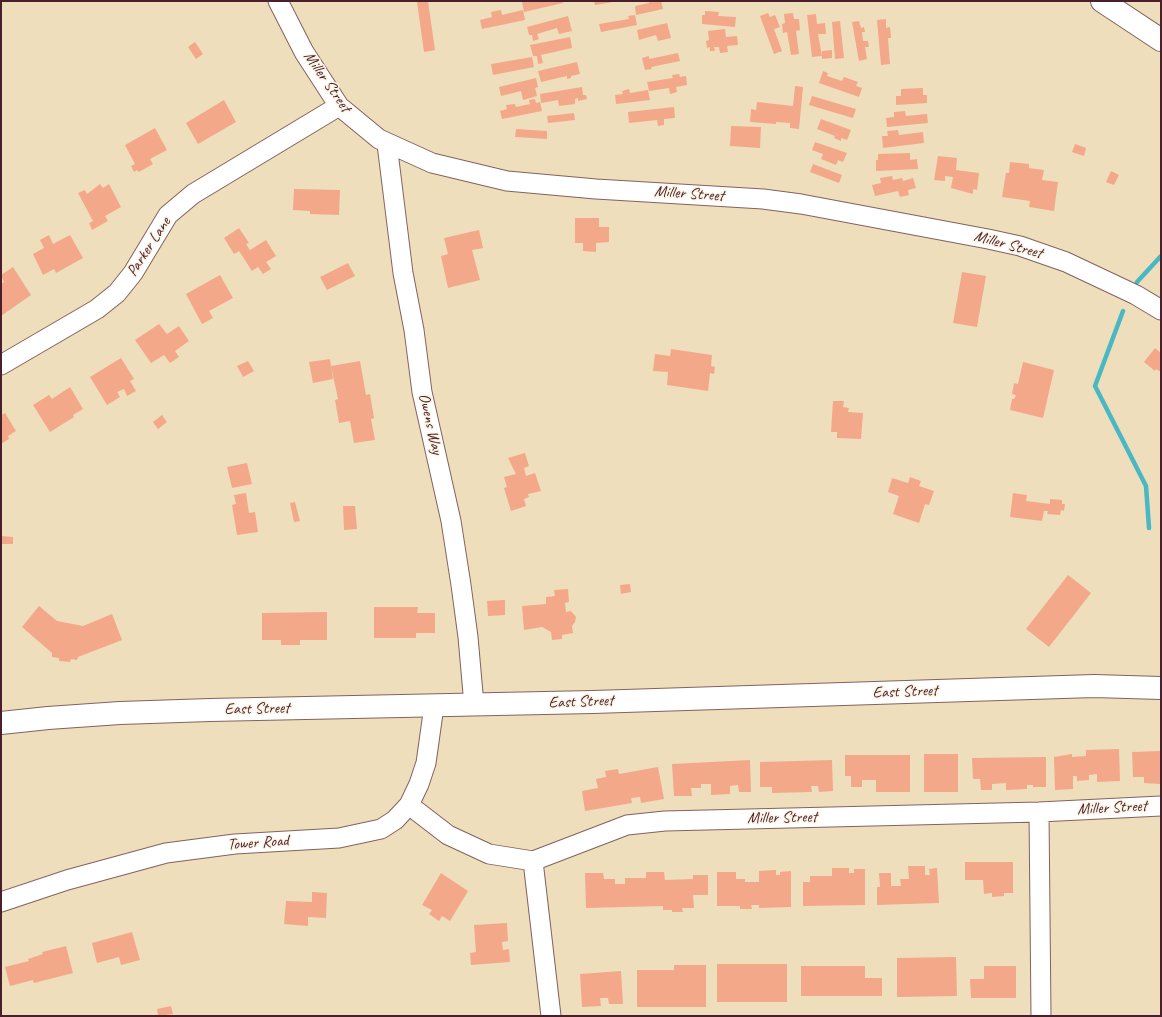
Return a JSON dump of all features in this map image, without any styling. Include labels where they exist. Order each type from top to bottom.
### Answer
[{"type":"main road","points":[[1102,1],[1161,40]]},
{"type":"main road","name":"East Street","points":[[1,724],[48,718],[120,713],[474,705],[1094,686],[1161,688]]},
{"type":"street","name":"Miller Street","points":[[278,1],[304,52],[339,106],[387,144],[432,163],[507,181],[795,203],[988,239],[1020,246],[1066,262],[1136,295],[1161,310]]},
{"type":"street","name":"Parker Lane","points":[[1,365],[97,309],[117,292],[133,273],[168,215],[193,194],[339,106]]},
{"type":"street","name":"Owens Way","points":[[387,144],[403,273],[414,330],[422,392],[448,507],[461,585],[468,637],[474,705]]},
{"type":"street","name":"Tower Road","points":[[1,902],[67,880],[166,853],[235,844],[339,838],[381,829],[394,820],[409,804],[419,784],[426,762],[434,706]]},
{"type":"street","name":"Miller Street","points":[[409,804],[448,835],[489,854],[533,861],[627,825],[664,821],[1039,812],[1161,806]]},
{"type":"street","points":[[1039,812],[1041,1016]]},
{"type":"street","points":[[533,861],[551,1016]]},
{"type":"building","points":[[428,1],[435,50],[424,52],[417,2]]},
{"type":"building","points":[[562,1],[563,3],[524,12],[522,2]]},
{"type":"building","points":[[594,1],[613,1],[613,2],[595,5]]},
{"type":"building","points":[[649,1],[661,1],[663,9],[636,15],[635,6],[649,3]]},
{"type":"building","points":[[501,10],[502,15],[523,10],[525,20],[482,29],[480,20],[492,17],[491,12]]},
{"type":"building","points":[[705,11],[719,12],[718,16],[736,17],[735,27],[702,24],[702,15],[705,15]]},
{"type":"building","points":[[768,13],[770,17],[775,15],[780,27],[774,29],[782,51],[774,54],[760,16]]},
{"type":"building","points":[[793,13],[794,19],[799,19],[800,30],[796,31],[799,54],[791,55],[787,32],[783,33],[782,24],[785,23],[784,14]]},
{"type":"building","points":[[816,14],[817,24],[825,23],[826,34],[818,34],[822,56],[812,57],[807,15]]},
{"type":"building","points":[[635,15],[637,25],[601,32],[599,24],[629,19],[628,16]]},
{"type":"building","points":[[568,16],[572,31],[559,34],[557,28],[537,34],[539,39],[533,41],[532,35],[529,35],[527,27]]},
{"type":"building","points":[[886,19],[886,28],[890,27],[891,38],[888,38],[890,64],[881,65],[877,20]]},
{"type":"building","points":[[840,21],[844,58],[835,59],[832,22]]},
{"type":"building","points":[[859,21],[861,28],[864,27],[865,32],[862,32],[863,41],[868,41],[869,47],[865,47],[867,59],[859,61],[852,22]]},
{"type":"building","points":[[667,23],[671,38],[658,41],[656,35],[639,40],[637,30]]},
{"type":"building","points":[[725,29],[726,37],[737,36],[738,45],[727,46],[728,52],[720,53],[719,47],[714,47],[715,51],[710,51],[710,47],[707,48],[706,41],[709,40],[708,31]]},
{"type":"building","points":[[570,37],[572,48],[541,55],[543,63],[538,64],[537,56],[533,56],[530,45]]},
{"type":"building","points":[[195,42],[203,54],[196,59],[188,47]]},
{"type":"building","points":[[832,50],[832,58],[822,59],[822,51]]},
{"type":"building","points":[[678,53],[680,61],[651,67],[652,69],[645,70],[642,58],[649,56],[649,59]]},
{"type":"building","points":[[532,57],[534,67],[493,75],[491,64]]},
{"type":"building","points":[[577,62],[580,74],[571,76],[571,78],[567,79],[567,76],[541,82],[538,71]]},
{"type":"building","points":[[823,71],[828,73],[827,76],[842,81],[844,77],[858,82],[856,86],[862,88],[859,97],[819,83]]},
{"type":"building","points":[[679,74],[680,77],[686,76],[687,85],[676,87],[677,92],[670,94],[669,88],[649,91],[647,82],[673,78],[672,75]]},
{"type":"building","points":[[536,78],[538,87],[535,88],[537,96],[523,100],[521,91],[501,96],[499,87]]},
{"type":"building","points":[[795,86],[803,87],[799,129],[790,128],[790,123],[776,122],[776,124],[750,122],[751,109],[756,110],[757,102],[793,106]]},
{"type":"building","points":[[582,87],[583,95],[586,95],[587,99],[578,101],[578,98],[575,99],[575,104],[559,106],[558,100],[541,103],[540,94]]},
{"type":"building","points":[[923,88],[923,95],[927,95],[927,103],[896,105],[896,96],[901,96],[901,89]]},
{"type":"building","points":[[629,89],[630,93],[648,90],[650,100],[616,104],[615,95],[623,94],[622,91]]},
{"type":"building","points":[[812,96],[856,109],[853,118],[809,105]]},
{"type":"building","points":[[535,99],[536,103],[540,102],[542,111],[502,119],[500,111],[507,109],[506,105],[515,104],[516,107],[530,104],[529,100]]},
{"type":"building","points":[[224,100],[236,122],[198,144],[186,123]]},
{"type":"building","points":[[674,107],[675,118],[664,119],[664,125],[658,126],[657,120],[629,123],[628,112]]},
{"type":"building","points":[[905,111],[906,116],[927,114],[928,123],[887,127],[886,118],[894,117],[894,112]]},
{"type":"building","points":[[574,113],[575,120],[548,123],[547,116]]},
{"type":"building","points":[[821,119],[851,130],[847,140],[841,138],[841,141],[834,138],[835,136],[817,129]]},
{"type":"building","points":[[731,126],[761,127],[760,148],[730,146]]},
{"type":"building","points":[[155,128],[167,150],[150,159],[153,164],[139,172],[137,170],[134,172],[131,166],[135,164],[125,145]]},
{"type":"building","points":[[516,129],[547,131],[547,139],[515,137]]},
{"type":"building","points":[[898,130],[899,135],[923,132],[924,143],[883,148],[882,136],[888,136],[887,131]]},
{"type":"building","points":[[815,142],[847,153],[843,162],[838,160],[836,165],[821,159],[823,154],[812,150]]},
{"type":"building","points":[[1075,144],[1086,148],[1084,156],[1072,152]]},
{"type":"building","points":[[910,153],[910,160],[917,159],[918,169],[876,171],[876,160],[878,160],[878,154]]},
{"type":"building","points":[[938,156],[957,158],[956,170],[979,173],[977,190],[973,189],[973,194],[951,188],[953,177],[945,176],[945,181],[934,180]]},
{"type":"building","points":[[1010,162],[1029,164],[1029,168],[1044,170],[1042,180],[1058,182],[1054,211],[1029,207],[1030,201],[1002,197],[1006,173],[1009,173]]},
{"type":"building","points":[[813,164],[842,175],[839,183],[810,172]]},
{"type":"building","points":[[1111,171],[1119,175],[1114,185],[1106,182]]},
{"type":"building","points":[[892,176],[893,180],[902,178],[903,181],[913,178],[916,188],[908,190],[909,195],[900,197],[898,191],[875,196],[872,185],[881,183],[880,178]]},
{"type":"building","points":[[100,184],[103,188],[109,184],[121,207],[105,216],[108,221],[92,230],[89,223],[93,221],[78,193],[85,190],[87,194]]},
{"type":"building","points":[[294,189],[340,190],[339,215],[310,214],[310,211],[293,210]]},
{"type":"building","points":[[575,218],[599,218],[599,227],[609,227],[609,242],[596,243],[596,252],[583,251],[583,243],[575,243]]},
{"type":"building","points":[[239,228],[249,243],[246,244],[250,250],[266,240],[276,256],[266,262],[271,269],[263,274],[258,267],[252,271],[239,251],[234,254],[224,238]]},
{"type":"building","points":[[479,230],[483,248],[472,250],[480,280],[448,288],[441,256],[448,254],[444,238]]},
{"type":"building","points":[[49,235],[53,244],[70,235],[83,258],[56,273],[54,269],[43,275],[33,254],[44,248],[40,240]]},
{"type":"building","points":[[348,263],[355,276],[327,290],[320,277]]},
{"type":"building","points":[[13,267],[31,295],[1,316],[1,284],[4,282],[1,275]]},
{"type":"building","points":[[962,272],[986,276],[977,327],[953,323]]},
{"type":"building","points":[[220,275],[233,298],[209,311],[213,318],[202,324],[186,294]]},
{"type":"building","points":[[159,324],[167,334],[179,326],[189,341],[175,351],[179,357],[170,363],[164,355],[151,363],[135,340]]},
{"type":"building","points":[[1155,348],[1161,353],[1161,372],[1156,369],[1155,371],[1144,362]]},
{"type":"building","points":[[671,349],[712,355],[711,366],[715,367],[714,374],[710,373],[708,391],[667,385],[668,372],[653,371],[655,354],[670,356]]},
{"type":"building","points":[[121,358],[134,379],[130,381],[136,391],[127,396],[124,389],[117,392],[120,397],[107,405],[90,377]]},
{"type":"building","points":[[330,359],[333,379],[313,383],[309,362]]},
{"type":"building","points":[[248,361],[254,371],[243,377],[237,366]]},
{"type":"building","points":[[360,361],[366,395],[370,394],[374,418],[371,419],[375,440],[354,443],[350,421],[339,423],[335,400],[338,399],[331,366]]},
{"type":"building","points":[[1023,362],[1054,370],[1043,418],[1010,410],[1012,399],[1014,399],[1016,395],[1012,394],[1014,383],[1018,384]]},
{"type":"building","points":[[70,387],[83,409],[73,415],[74,417],[50,432],[33,405],[49,395],[52,399]]},
{"type":"building","points":[[833,401],[844,401],[843,407],[849,408],[848,412],[863,413],[861,439],[837,438],[837,432],[831,432]]},
{"type":"building","points":[[5,413],[16,431],[8,436],[9,439],[1,444],[1,415]]},
{"type":"building","points":[[162,415],[167,422],[158,429],[153,422]]},
{"type":"building","points":[[525,453],[529,466],[524,468],[526,476],[535,473],[541,491],[528,494],[529,497],[524,499],[526,506],[511,511],[504,488],[507,487],[504,477],[516,474],[508,458]]},
{"type":"building","points":[[247,463],[252,484],[232,488],[227,467]]},
{"type":"building","points":[[910,477],[921,481],[919,486],[934,491],[929,505],[925,504],[919,523],[893,514],[899,496],[888,492],[892,478],[908,483]]},
{"type":"building","points":[[246,493],[249,513],[255,512],[258,532],[237,535],[232,505],[236,504],[234,495]]},
{"type":"building","points":[[1013,493],[1027,495],[1026,501],[1050,504],[1050,499],[1062,500],[1062,504],[1065,504],[1064,511],[1061,510],[1060,515],[1047,514],[1048,511],[1044,511],[1042,521],[1010,517]]},
{"type":"building","points":[[295,502],[300,521],[294,522],[290,503]]},
{"type":"building","points":[[343,506],[355,506],[357,529],[344,530]]},
{"type":"building","points":[[1,536],[13,537],[13,544],[1,544]]},
{"type":"building","points":[[1068,575],[1091,593],[1049,647],[1026,629]]},
{"type":"building","points":[[630,584],[631,592],[621,594],[620,585]]},
{"type":"building","points":[[568,589],[569,602],[565,603],[566,612],[571,611],[576,617],[572,626],[573,633],[562,635],[562,639],[552,640],[551,632],[542,627],[524,630],[522,606],[546,604],[546,597],[555,596],[554,590]]},
{"type":"building","points":[[505,600],[505,615],[488,616],[487,601]]},
{"type":"building","points":[[39,606],[57,621],[83,626],[112,614],[122,640],[78,657],[77,660],[71,659],[70,662],[59,661],[59,658],[52,657],[52,653],[22,627]]},
{"type":"building","points":[[374,607],[418,607],[417,613],[435,613],[435,633],[416,633],[416,638],[374,638]]},
{"type":"building","points":[[327,612],[327,640],[300,640],[300,645],[281,645],[281,640],[262,640],[262,613]]},
{"type":"building","points":[[1119,749],[1120,781],[1097,782],[1097,774],[1089,775],[1089,780],[1077,781],[1077,776],[1073,776],[1073,789],[1055,790],[1054,757],[1072,754],[1072,757],[1086,756],[1086,750]]},
{"type":"building","points":[[1161,751],[1161,784],[1144,783],[1144,777],[1133,777],[1132,752]]},
{"type":"building","points":[[924,754],[958,754],[958,792],[924,792]]},
{"type":"building","points":[[845,755],[910,755],[910,792],[876,792],[876,780],[862,780],[862,787],[851,787],[851,776],[845,776]]},
{"type":"building","points":[[1046,757],[1046,787],[1033,787],[1033,785],[1027,785],[1027,789],[1006,790],[1006,783],[992,784],[992,790],[981,790],[980,779],[973,779],[972,758]]},
{"type":"building","points":[[750,760],[751,792],[739,792],[738,785],[730,786],[730,794],[711,795],[711,784],[701,784],[701,788],[691,788],[692,796],[674,796],[672,764]]},
{"type":"building","points":[[832,760],[833,791],[819,792],[818,786],[811,786],[812,792],[772,793],[772,787],[760,787],[760,762]]},
{"type":"building","points":[[658,767],[664,799],[641,803],[640,797],[631,798],[632,803],[585,811],[582,791],[598,788],[596,779],[606,777],[605,771],[618,769],[619,774]]},
{"type":"building","points":[[965,862],[1013,862],[1013,893],[1004,893],[1004,896],[992,897],[992,893],[984,894],[983,880],[965,880]]},
{"type":"building","points":[[908,866],[925,866],[925,875],[930,875],[929,869],[937,868],[939,903],[877,905],[877,887],[880,887],[879,873],[891,873],[891,886],[901,886],[900,879],[909,879]]},
{"type":"building","points":[[832,868],[849,868],[849,873],[854,873],[854,869],[865,869],[865,905],[803,906],[803,882],[810,882],[810,876],[832,876]]},
{"type":"building","points":[[776,870],[776,875],[780,875],[780,872],[791,871],[791,907],[759,908],[759,905],[751,905],[752,909],[740,909],[740,906],[717,906],[717,872],[736,872],[736,879],[745,879],[745,882],[759,882],[759,871]]},
{"type":"building","points":[[646,872],[664,872],[665,880],[693,879],[693,875],[708,875],[708,895],[693,895],[694,908],[682,908],[683,912],[663,910],[663,906],[586,908],[585,873],[603,873],[604,879],[615,879],[615,884],[625,884],[625,878],[646,878]]},
{"type":"building","points":[[441,873],[468,891],[450,921],[442,916],[439,921],[429,914],[432,910],[422,905]]},
{"type":"building","points":[[312,892],[327,893],[326,918],[308,917],[308,926],[284,924],[286,901],[312,902]]},
{"type":"building","points":[[507,923],[508,941],[502,942],[503,950],[509,949],[510,962],[471,965],[470,953],[476,952],[474,925]]},
{"type":"building","points":[[132,932],[140,960],[121,965],[119,957],[97,963],[92,943]]},
{"type":"building","points":[[66,946],[73,973],[34,983],[33,980],[10,986],[5,967],[29,961],[28,959],[43,954],[42,952]]},
{"type":"building","points":[[956,957],[957,996],[897,997],[897,958]]},
{"type":"building","points":[[717,964],[787,964],[787,1002],[717,1002]]},
{"type":"building","points":[[674,965],[706,965],[706,1007],[637,1007],[637,970],[674,970]]},
{"type":"building","points":[[801,966],[865,966],[865,978],[882,978],[882,996],[801,996]]},
{"type":"building","points":[[984,966],[1016,966],[1016,998],[971,998],[970,979],[984,979]]},
{"type":"building","points":[[621,971],[623,1004],[609,1004],[608,998],[600,998],[601,1006],[582,1007],[580,974]]},
{"type":"building","points":[[171,1006],[173,1014],[158,1016],[157,1009]]},
{"type":"waterway","points":[[1137,282],[1161,256]]},
{"type":"waterway","points":[[1123,311],[1095,386],[1146,486],[1149,528]]}]
